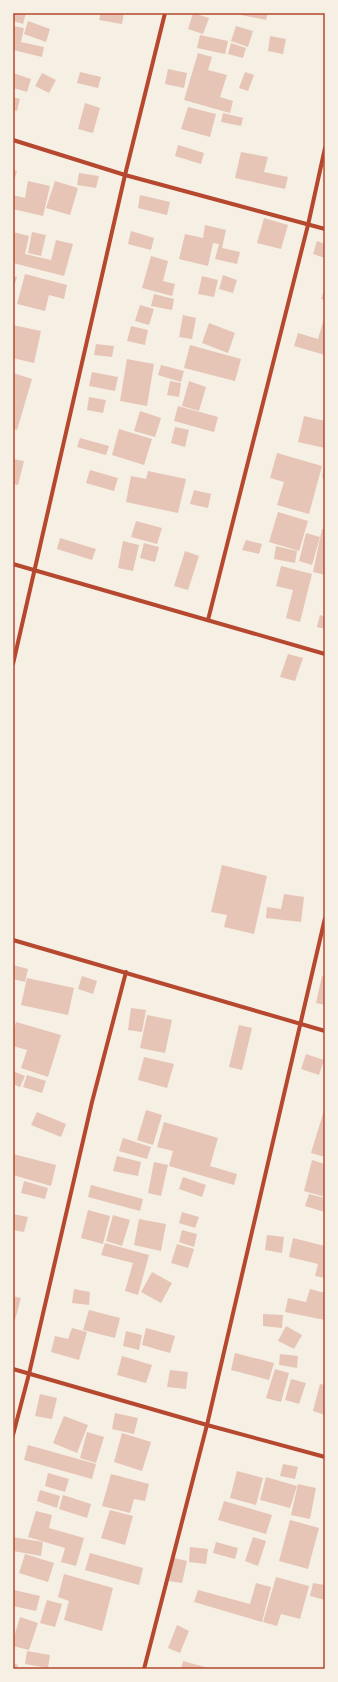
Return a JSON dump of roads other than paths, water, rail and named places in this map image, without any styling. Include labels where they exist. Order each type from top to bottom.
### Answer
[{"type":"street","points":[[13,664],[124,175],[165,13]]},
{"type":"street","points":[[13,140],[124,175],[325,229]]},
{"type":"street","points":[[208,620],[308,225],[325,148]]},
{"type":"street","points":[[13,564],[325,654]]},
{"type":"street","points":[[144,1669],[207,1425],[325,918]]},
{"type":"street","points":[[13,940],[325,1031]]},
{"type":"street","points":[[13,1435],[29,1374],[92,1102],[126,972]]},
{"type":"street","points":[[13,1369],[207,1425],[325,1457]]}]
